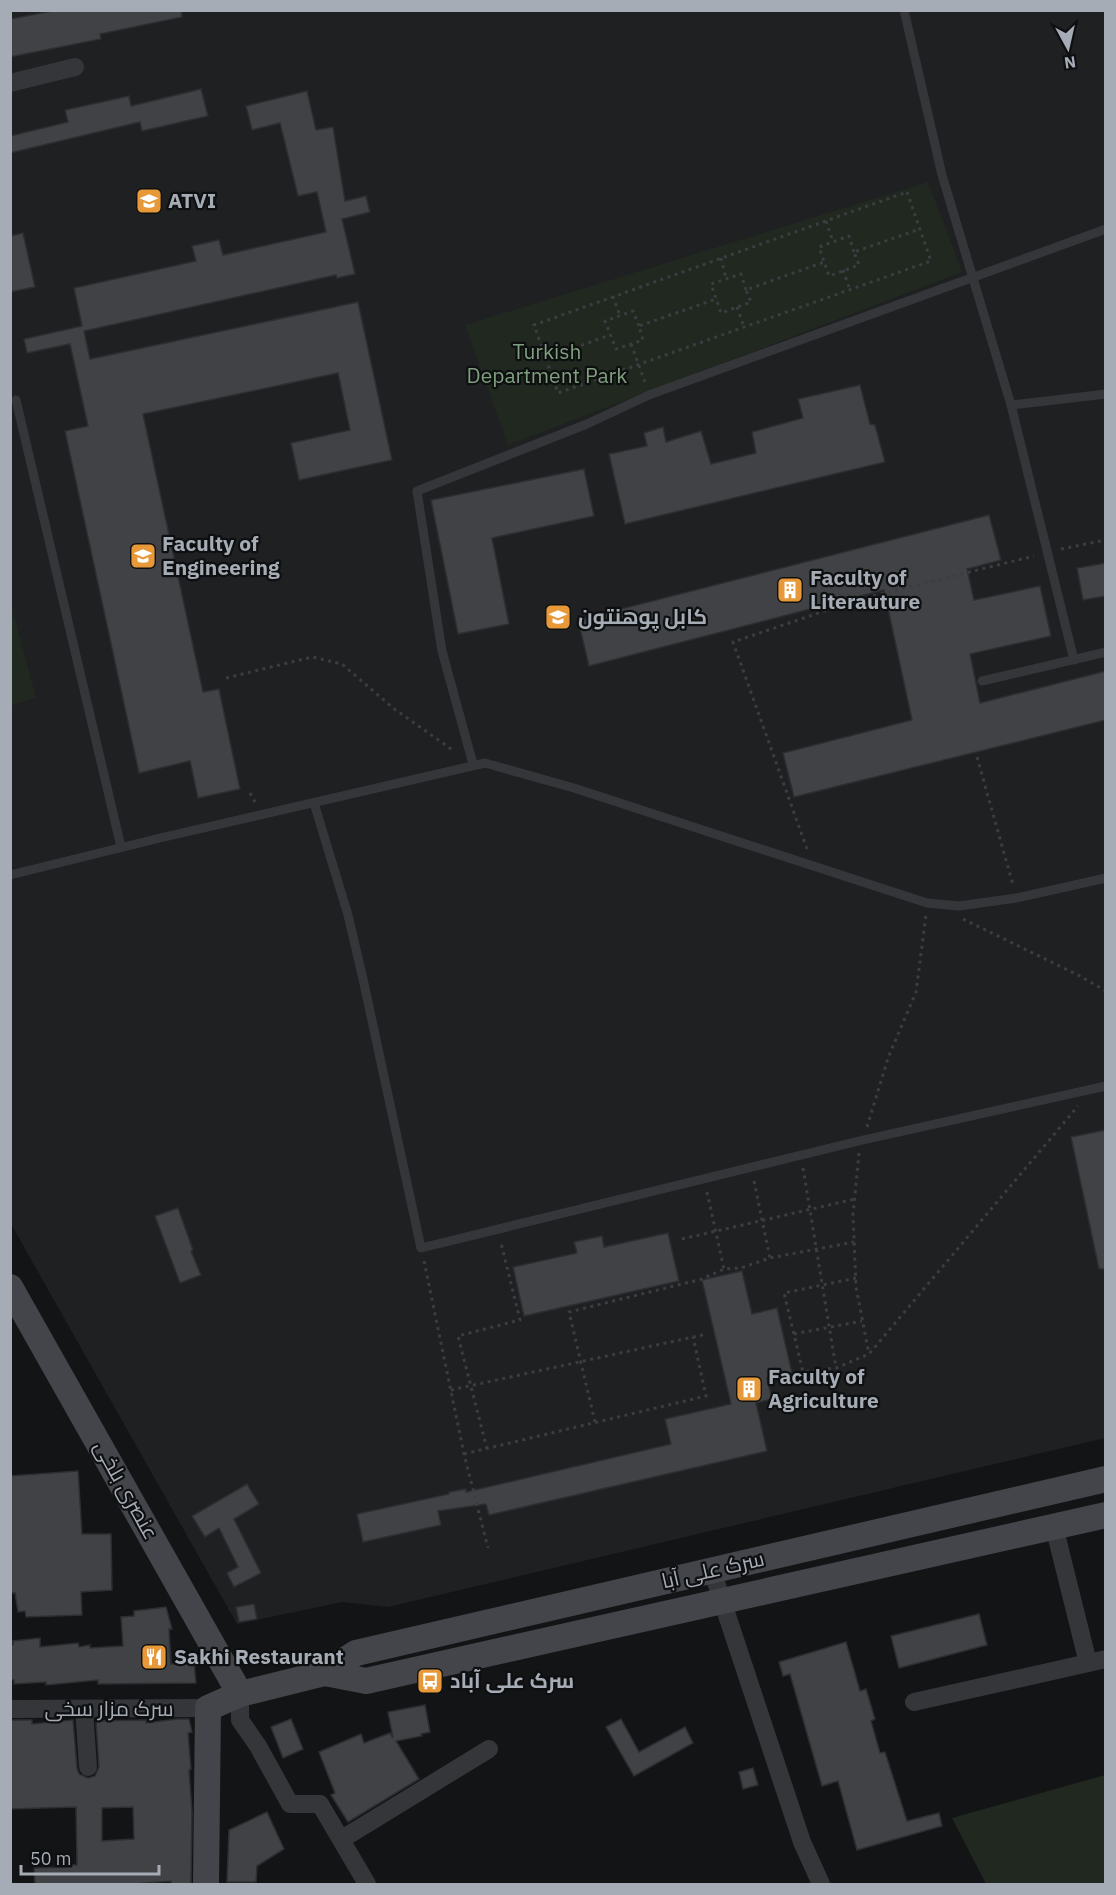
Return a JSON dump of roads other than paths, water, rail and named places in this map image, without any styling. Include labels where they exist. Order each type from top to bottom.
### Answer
[{"type":"street","points":[[10,83],[75,67]]},
{"type":"street","name":"عنصری بلخی","points":[[13,1295],[240,1694]]},
{"type":"street","name":"سرک علی آبا","points":[[325,1673],[356,1653],[1106,1479]]},
{"type":"street","points":[[206,1884],[208,1708],[240,1694],[325,1673],[366,1681],[1106,1515]]},
{"type":"street","points":[[914,1702],[1097,1661],[1054,1526]]},
{"type":"street","points":[[712,1570],[802,1842],[821,1884]]},
{"type":"street","points":[[240,1694],[240,1720],[258,1746],[290,1804],[320,1804],[367,1884]]},
{"type":"street","name":"سرک مزار سخی","points":[[10,1709],[208,1708]]},
{"type":"street","points":[[84,1709],[88,1767]]},
{"type":"street","points":[[342,1839],[489,1749]]},
{"type":"lane","points":[[904,10],[942,175],[1011,405],[1074,660]]},
{"type":"lane","points":[[473,764],[442,651],[417,491],[587,424],[649,395],[1106,229]]},
{"type":"lane","points":[[1011,405],[1106,394]]},
{"type":"lane","points":[[16,400],[121,847]]},
{"type":"lane","points":[[982,681],[1106,652]]},
{"type":"lane","points":[[10,875],[485,763],[574,788],[927,903],[959,906],[1017,898],[1106,878]]},
{"type":"lane","points":[[314,803],[348,915],[361,969],[421,1248],[863,1140],[1106,1086]]},
{"type":"place","name":"ATVI","points":[[149,201]]},
{"type":"place","name":"Faculty of Engineering","points":[[143,556]]},
{"type":"place","name":"Faculty of Literauture","points":[[790,590]]},
{"type":"place","name":"کابل پوهنتون","points":[[558,617]]},
{"type":"place","name":"Faculty of Agriculture","points":[[749,1389]]},
{"type":"place","name":"Sakhi Restaurant","points":[[154,1657]]},
{"type":"place","name":"سرک علی آباد","points":[[430,1681]]},
{"type":"park label","name":"Turkish Department Park","points":[[547,364]]}]
